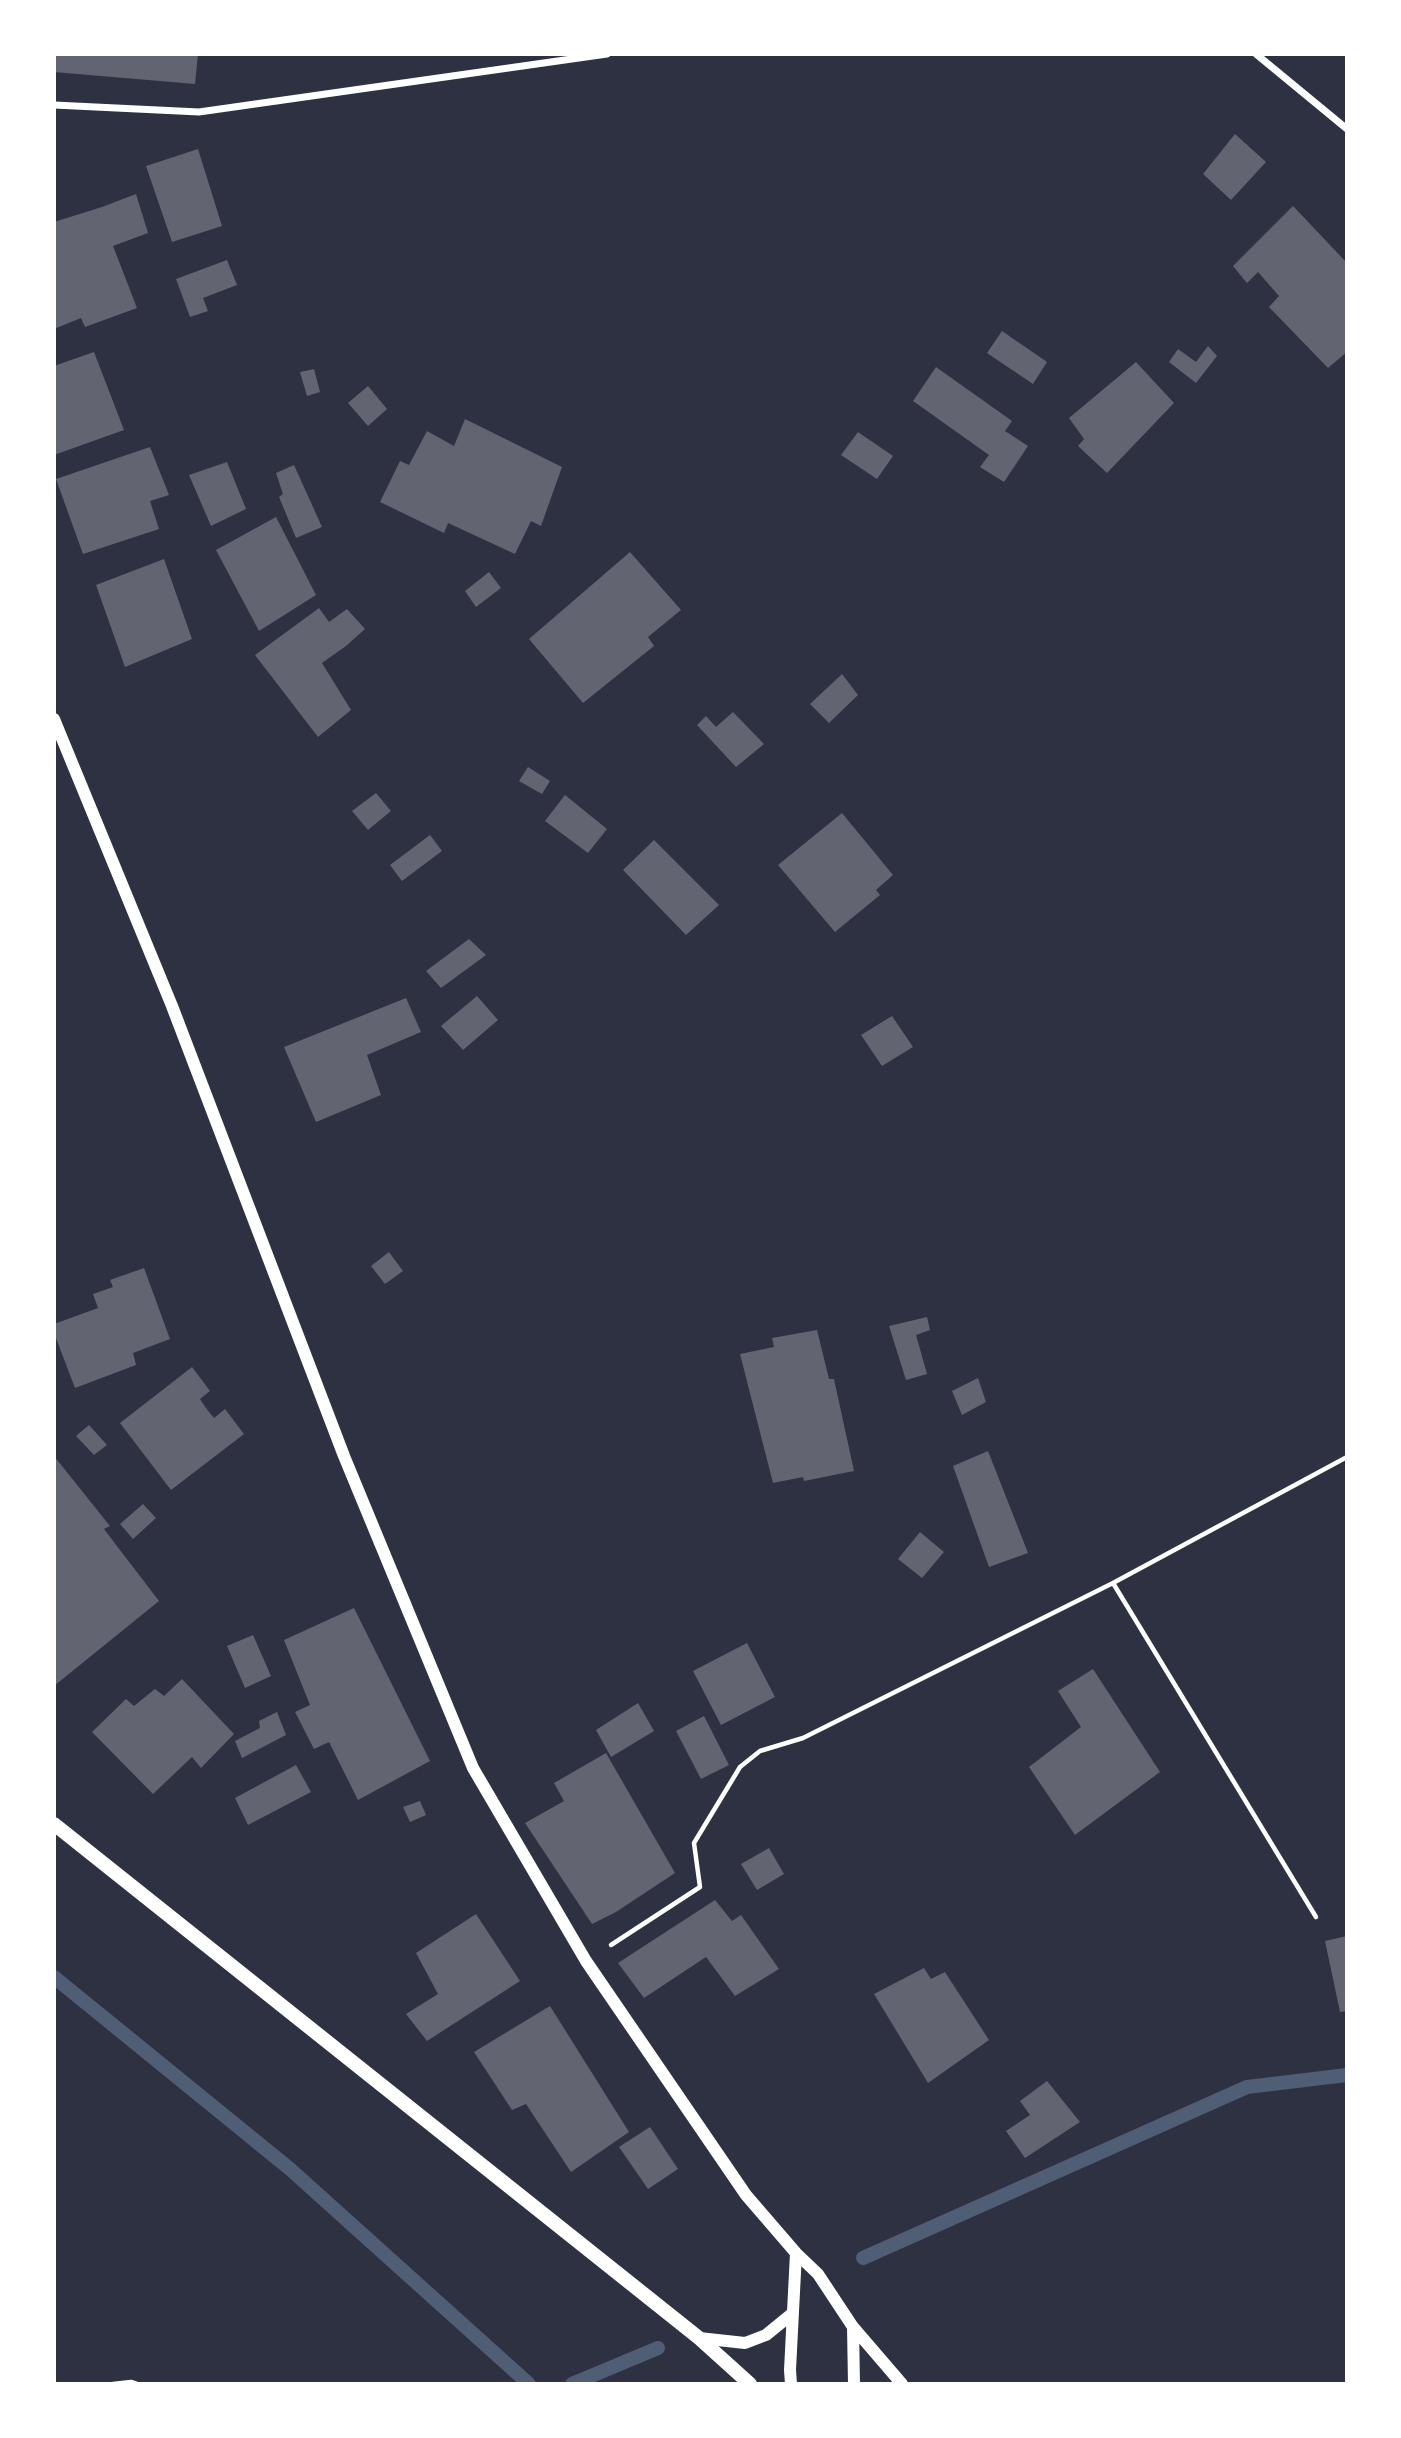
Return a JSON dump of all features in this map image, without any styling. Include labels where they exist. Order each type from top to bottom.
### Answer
[{"type":"main road","points":[[54,1824],[699,2338],[750,2384]]},
{"type":"street","points":[[54,105],[199,112],[607,54]]},
{"type":"street","points":[[1256,54],[1347,129]]},
{"type":"street","points":[[54,719],[172,1006],[344,1456],[473,1768],[586,1961],[746,2195],[796,2253],[818,2274],[853,2327],[902,2384]]},
{"type":"street","points":[[791,2384],[796,2253]]},
{"type":"street","points":[[699,2338],[745,2343],[766,2335],[793,2313]]},
{"type":"street","points":[[853,2327],[854,2384]]},
{"type":"path","points":[[586,1961],[700,1887],[694,1843],[740,1767],[760,1751],[803,1738],[1113,1583],[1347,1457]]},
{"type":"path","points":[[1113,1583],[1316,1917]]},
{"type":"path","points":[[113,2384],[137,2384]]},
{"type":"building","points":[[54,54],[198,54],[195,84],[54,72]]},
{"type":"building","points":[[1235,134],[1266,162],[1231,200],[1203,174]]},
{"type":"building","points":[[198,149],[222,226],[172,242],[146,166]]},
{"type":"building","points":[[136,194],[148,233],[113,246],[137,308],[85,327],[81,318],[54,329],[54,222]]},
{"type":"building","points":[[1293,206],[1347,263],[1347,352],[1328,368],[1269,307],[1279,296],[1258,272],[1247,283],[1233,266]]},
{"type":"building","points":[[227,260],[237,285],[203,298],[208,311],[190,317],[176,279]]},
{"type":"building","points":[[1002,331],[1047,362],[1033,384],[987,353]]},
{"type":"building","points":[[1208,346],[1217,356],[1196,383],[1169,362],[1178,349],[1196,362]]},
{"type":"building","points":[[94,352],[124,430],[54,455],[54,366]]},
{"type":"building","points":[[1136,362],[1174,403],[1107,473],[1078,446],[1084,439],[1069,418]]},
{"type":"building","points":[[936,367],[1012,421],[1005,431],[1028,446],[1004,482],[980,467],[989,455],[913,401]]},
{"type":"building","points":[[314,369],[320,392],[307,396],[300,372]]},
{"type":"building","points":[[368,386],[387,409],[368,426],[348,403]]},
{"type":"building","points":[[465,419],[562,467],[541,526],[531,521],[515,554],[448,523],[444,533],[380,502],[400,461],[409,465],[427,431],[454,446]]},
{"type":"building","points":[[858,432],[893,456],[877,479],[841,455]]},
{"type":"building","points":[[150,447],[169,495],[150,501],[159,529],[83,554],[56,479]]},
{"type":"building","points":[[227,462],[246,509],[211,526],[189,475]]},
{"type":"building","points":[[294,465],[322,527],[296,538],[279,497],[283,494],[276,473]]},
{"type":"building","points":[[276,517],[316,595],[259,631],[216,550]]},
{"type":"building","points":[[630,552],[681,610],[648,637],[654,646],[583,703],[529,639]]},
{"type":"building","points":[[164,559],[192,639],[125,667],[96,585]]},
{"type":"building","points":[[489,572],[501,588],[476,607],[465,591]]},
{"type":"building","points":[[319,608],[329,622],[347,609],[365,629],[322,663],[351,710],[318,737],[255,655]]},
{"type":"building","points":[[842,674],[858,695],[829,723],[810,704]]},
{"type":"building","points":[[733,712],[764,744],[736,767],[697,725],[706,716],[716,727]]},
{"type":"building","points":[[528,767],[550,781],[542,794],[519,781]]},
{"type":"building","points":[[376,793],[391,811],[368,830],[352,811]]},
{"type":"building","points":[[565,795],[607,829],[588,853],[545,821]]},
{"type":"building","points":[[842,813],[893,875],[876,890],[880,895],[835,932],[778,865]]},
{"type":"building","points":[[430,835],[442,851],[402,881],[390,865]]},
{"type":"building","points":[[654,840],[719,905],[686,935],[623,870]]},
{"type":"building","points":[[469,939],[486,955],[441,988],[426,971]]},
{"type":"building","points":[[477,996],[498,1020],[463,1050],[441,1026]]},
{"type":"building","points":[[406,998],[421,1032],[367,1055],[381,1095],[316,1122],[284,1047]]},
{"type":"building","points":[[892,1016],[913,1047],[882,1066],[861,1035]]},
{"type":"building","points":[[389,1252],[403,1271],[385,1284],[371,1266]]},
{"type":"building","points":[[144,1268],[170,1339],[133,1353],[136,1365],[75,1388],[54,1333],[54,1324],[98,1308],[93,1294],[113,1287],[110,1280]]},
{"type":"building","points":[[927,1317],[930,1330],[916,1335],[927,1374],[906,1380],[889,1326]]},
{"type":"building","points":[[817,1330],[829,1379],[834,1379],[854,1471],[804,1481],[803,1477],[773,1483],[740,1354],[774,1347],[772,1338]]},
{"type":"building","points":[[192,1367],[210,1391],[200,1399],[206,1408],[214,1418],[225,1409],[244,1434],[171,1490],[120,1423]]},
{"type":"building","points":[[978,1378],[986,1402],[962,1415],[952,1391]]},
{"type":"building","points":[[89,1425],[107,1445],[94,1455],[76,1436]]},
{"type":"building","points":[[988,1451],[1028,1553],[989,1567],[953,1466]]},
{"type":"building","points":[[54,1456],[110,1526],[104,1529],[159,1601],[54,1686]]},
{"type":"building","points":[[143,1504],[156,1518],[133,1539],[120,1524]]},
{"type":"building","points":[[920,1532],[944,1552],[922,1578],[898,1559]]},
{"type":"building","points":[[354,1608],[430,1761],[358,1800],[329,1742],[314,1749],[295,1712],[310,1705],[284,1640]]},
{"type":"building","points":[[253,1635],[271,1676],[245,1688],[227,1646]]},
{"type":"building","points":[[747,1643],[775,1697],[721,1725],[693,1671]]},
{"type":"building","points":[[1093,1669],[1160,1772],[1075,1835],[1029,1767],[1081,1727],[1058,1691]]},
{"type":"building","points":[[182,1679],[234,1734],[201,1768],[192,1757],[153,1794],[92,1732],[126,1699],[134,1706],[155,1689],[164,1696]]},
{"type":"building","points":[[638,1703],[654,1731],[611,1757],[596,1730]]},
{"type":"building","points":[[277,1712],[286,1735],[242,1758],[235,1741],[260,1728],[259,1721]]},
{"type":"building","points":[[704,1716],[729,1765],[701,1779],[676,1731]]},
{"type":"building","points":[[606,1753],[675,1873],[616,1912],[592,1924],[525,1823],[564,1801],[554,1783]]},
{"type":"building","points":[[296,1765],[311,1792],[248,1825],[235,1798]]},
{"type":"building","points":[[420,1801],[426,1815],[410,1822],[403,1807]]},
{"type":"building","points":[[769,1848],[784,1874],[757,1890],[741,1864]]},
{"type":"building","points":[[715,1900],[732,1921],[741,1915],[779,1969],[735,1996],[706,1957],[644,1998],[618,1963]]},
{"type":"building","points":[[476,1914],[520,1981],[427,2041],[406,2014],[438,1994],[416,1953]]},
{"type":"building","points":[[1347,1936],[1347,2011],[1340,2012],[1325,1941]]},
{"type":"building","points":[[924,1968],[931,1979],[945,1972],[989,2040],[928,2083],[874,1994]]},
{"type":"building","points":[[550,2006],[629,2132],[571,2172],[526,2104],[512,2110],[474,2052]]},
{"type":"building","points":[[1047,2081],[1080,2122],[1025,2158],[1006,2131],[1030,2115],[1020,2101]]},
{"type":"building","points":[[650,2127],[678,2169],[648,2189],[619,2147]]},
{"type":"waterway","points":[[54,1977],[290,2169],[529,2384]]},
{"type":"waterway","points":[[863,2258],[1247,2087],[1347,2075]]},
{"type":"waterway","points":[[572,2384],[658,2348]]}]
